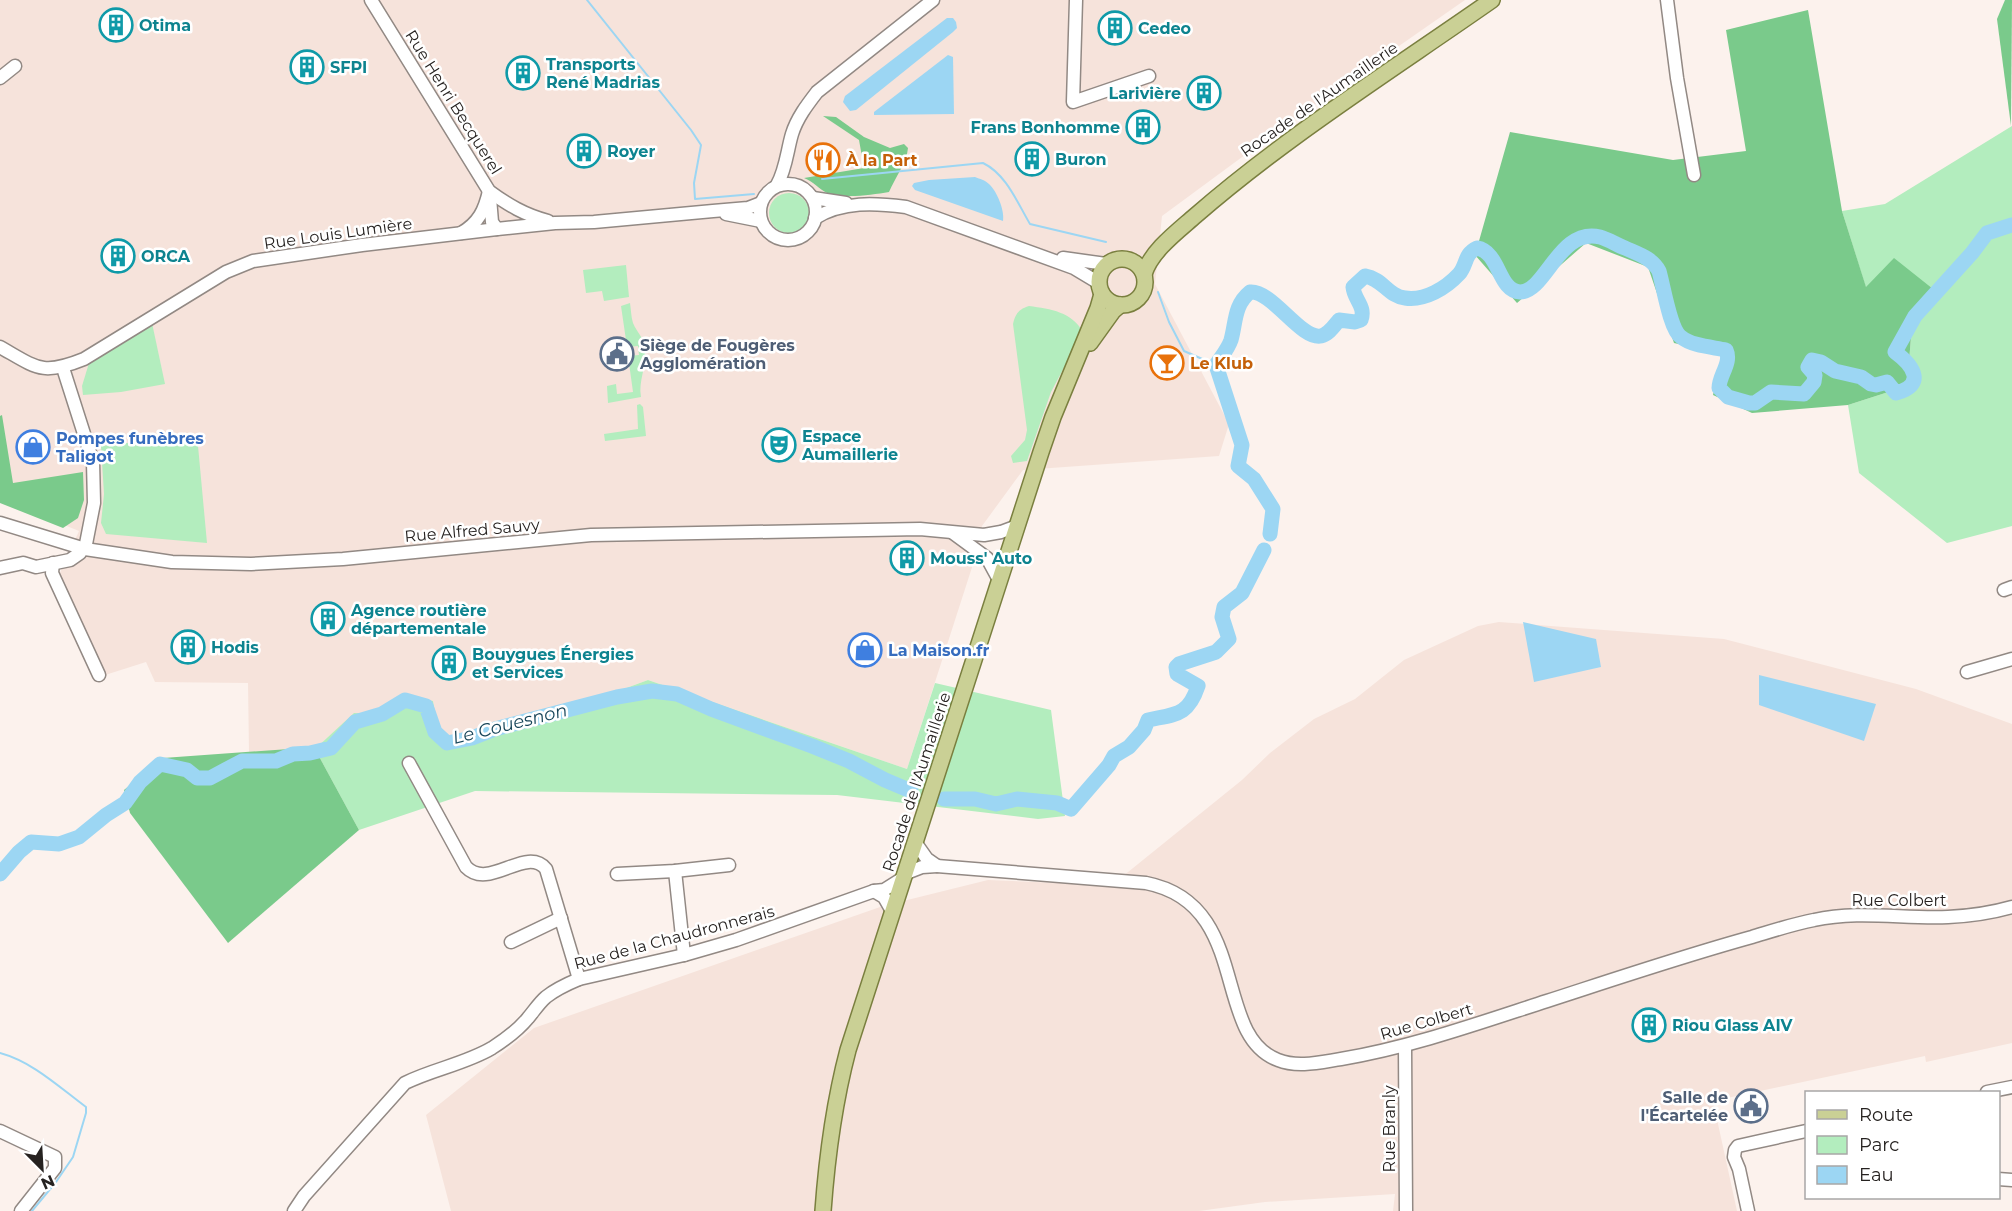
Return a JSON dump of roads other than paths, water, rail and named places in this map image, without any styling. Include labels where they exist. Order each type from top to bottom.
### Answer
[{"type":"main road","name":"Rocade de l'Aumaillerie","points":[[1144,274],[1153,258],[1173,235],[1263,159],[1492,0]]},
{"type":"main road","name":"Rocade de l'Aumaillerie","points":[[1129,260],[1173,235]]},
{"type":"main road","points":[[1121,258],[1129,260],[1141,268],[1144,274],[1146,282],[1141,296],[1135,302],[1120,305],[1110,302],[1100,289],[1099,276],[1106,264],[1121,258]]},
{"type":"main road","name":"Rocade de l'Aumaillerie","points":[[823,1211],[829,1138],[837,1091],[892,911],[999,580],[1053,417],[1098,308],[1100,289]]},
{"type":"main road","name":"Rocade de l'Aumaillerie","points":[[1073,371],[1109,316],[1120,305]]},
{"type":"street","name":"Rue Henri Becquerel","points":[[371,0],[489,190],[505,203],[529,216],[555,223]]},
{"type":"street","points":[[777,185],[788,157],[795,125],[804,108],[817,92],[933,0]]},
{"type":"street","points":[[1076,0],[1073,102],[1149,76]]},
{"type":"street","points":[[1667,0],[1677,78],[1694,175]]},
{"type":"street","points":[[0,78],[15,66]]},
{"type":"street","points":[[788,157],[797,185]]},
{"type":"street","points":[[816,218],[813,198],[797,185],[784,183],[777,185],[767,192],[761,203],[761,221],[772,236],[790,240],[807,232],[816,218],[833,209],[881,204],[906,207],[1074,268],[1100,289]]},
{"type":"street","name":"Rue Henri Becquerel","points":[[489,190],[492,222],[498,229]]},
{"type":"street","name":"Rue Henri Becquerel","points":[[459,234],[471,227],[480,217],[485,208],[489,190]]},
{"type":"street","points":[[813,198],[856,205]]},
{"type":"street","points":[[498,229],[505,222],[505,203]]},
{"type":"street","name":"Rue Louis Lumière","points":[[0,347],[33,366],[45,370],[63,368],[84,359],[226,272],[253,261],[498,229],[748,208],[761,203]]},
{"type":"street","name":"Rue Louis Lumière","points":[[713,211],[761,221]]},
{"type":"street","points":[[1044,256],[1106,264]]},
{"type":"street","points":[[0,568],[23,563],[36,567],[53,564],[70,560],[83,549],[94,502],[93,462],[63,368]]},
{"type":"street","name":"Rue Alfred Sauvy","points":[[0,523],[83,549],[172,562],[251,564],[344,559],[591,535],[920,529],[984,535],[1017,526]]},
{"type":"street","points":[[952,532],[987,558],[999,580]]},
{"type":"street","points":[[53,564],[52,573],[99,675]]},
{"type":"street","points":[[1966,672],[2012,658]]},
{"type":"street","points":[[410,763],[466,867],[471,872],[486,875],[524,862],[542,864],[549,877],[579,980]]},
{"type":"street","points":[[915,842],[927,860],[937,866]]},
{"type":"street","points":[[617,874],[729,865]]},
{"type":"street","name":"Rue Colbert","points":[[904,876],[922,867],[937,866],[1160,886],[1190,903],[1210,927],[1218,943],[1245,1029],[1254,1044],[1264,1052],[1286,1062],[1311,1064],[1405,1046],[1703,951],[1816,919],[1868,914],[1946,917],[1989,913],[2012,907]]},
{"type":"street","points":[[675,871],[684,955]]},
{"type":"street","name":"Rue de la Chaudronnerais","points":[[294,1211],[304,1196],[405,1083],[471,1059],[493,1047],[527,1019],[538,1004],[563,986],[736,940],[874,891],[884,890],[904,876]]},
{"type":"street","points":[[874,891],[884,897],[892,911]]},
{"type":"street","points":[[511,942],[561,918]]},
{"type":"street","name":"Rue Branly","points":[[1405,1046],[1406,1211]]},
{"type":"street","points":[[1993,1091],[2012,1088]]},
{"type":"street","points":[[0,1131],[55,1157],[55,1168],[21,1211]]},
{"type":"street","points":[[1748,1211],[1739,1169],[1734,1157],[1735,1150],[1738,1146],[1805,1131]]},
{"type":"water","points":[[947,18],[953,18],[956,22],[957,28],[953,32],[856,110],[850,111],[843,102],[845,96]]},
{"type":"water","points":[[948,55],[953,57],[954,114],[874,115],[874,112]]},
{"type":"water","points":[[975,177],[987,183],[995,191],[1002,207],[1003,221],[915,190],[912,186],[914,183],[929,180]]},
{"type":"water","points":[[1523,622],[1596,639],[1601,667],[1534,682]]},
{"type":"water","points":[[1759,675],[1876,704],[1864,741],[1759,705]]},
{"type":"waterway","points":[[587,0],[701,145],[694,183],[695,199],[754,194]]},
{"type":"waterway","points":[[822,179],[983,163],[1005,181],[1030,224],[1106,242]]},
{"type":"waterway","name":"Le Couesnon","points":[[1270,534],[1273,509],[1254,479],[1238,466],[1242,445],[1216,365],[1230,343],[1238,308],[1250,292],[1259,293],[1268,299],[1305,331],[1321,336],[1329,332],[1339,320],[1355,322],[1361,320],[1362,311],[1353,287],[1365,276],[1376,280],[1399,297],[1420,297],[1441,289],[1454,279],[1462,271],[1470,253],[1477,248],[1490,256],[1507,285],[1520,292],[1538,282],[1574,241],[1586,236],[1600,237],[1653,263],[1659,271],[1673,326],[1681,337],[1696,344],[1726,350],[1727,360],[1719,388],[1728,397],[1755,403],[1771,392],[1804,394],[1814,382],[1815,375],[1808,367],[1812,360],[1821,362],[1835,371],[1861,377],[1871,384],[1887,382],[1896,393],[1905,390],[1914,380],[1912,369],[1895,352],[1915,316],[1987,233],[2012,225]]},
{"type":"waterway","points":[[1158,292],[1169,322],[1184,351],[1216,365]]},
{"type":"waterway","name":"Le Couesnon","points":[[944,799],[975,799],[996,804],[1017,799],[1057,803],[1071,809],[1114,756],[1129,747],[1144,730],[1148,720],[1173,715],[1190,703],[1198,686],[1177,674],[1176,667],[1216,652],[1229,639],[1222,617],[1224,607],[1242,593],[1264,550]]},
{"type":"waterway","name":"Le Couesnon","points":[[0,874],[31,842],[59,844],[79,837],[125,803],[140,782],[160,764],[187,770],[197,778],[210,778],[242,761],[276,761],[293,754],[331,748],[355,722],[382,714],[405,700],[426,706],[435,732],[447,743],[617,697],[652,691],[677,694],[849,761],[911,791]]},
{"type":"waterway","points":[[0,1053],[24,1062],[56,1083],[86,1107],[73,1157],[32,1211]]},
{"type":"place","name":"Otima","points":[[116,25]]},
{"type":"place","name":"Cedeo","points":[[1115,28]]},
{"type":"place","name":"SFPI","points":[[307,67]]},
{"type":"place","name":"Transports René Madrias","points":[[523,73]]},
{"type":"place","name":"Larivière","points":[[1204,93]]},
{"type":"place","name":"Frans Bonhomme","points":[[1143,127]]},
{"type":"place","name":"Royer","points":[[584,151]]},
{"type":"place","name":"Buron","points":[[1032,159]]},
{"type":"place","name":"À la Part","points":[[823,160]]},
{"type":"place","name":"ORCA","points":[[118,256]]},
{"type":"place","name":"Siège de Fougères Agglomération","points":[[617,354]]},
{"type":"place","name":"Le Klub","points":[[1167,363]]},
{"type":"place","name":"Espace Aumaillerie","points":[[779,445]]},
{"type":"place","name":"Pompes funèbres Taligot","points":[[33,447]]},
{"type":"place","name":"Mouss' Auto","points":[[907,558]]},
{"type":"place","name":"Agence routière départementale","points":[[328,619]]},
{"type":"place","name":"Hodis","points":[[188,647]]},
{"type":"place","name":"La Maison.fr","points":[[865,650]]},
{"type":"place","name":"Bouygues Énergies et Services","points":[[449,663]]},
{"type":"place","name":"Riou Glass AIV","points":[[1649,1025]]},
{"type":"place","name":"Salle de l'Écartelée","points":[[1751,1106]]}]
